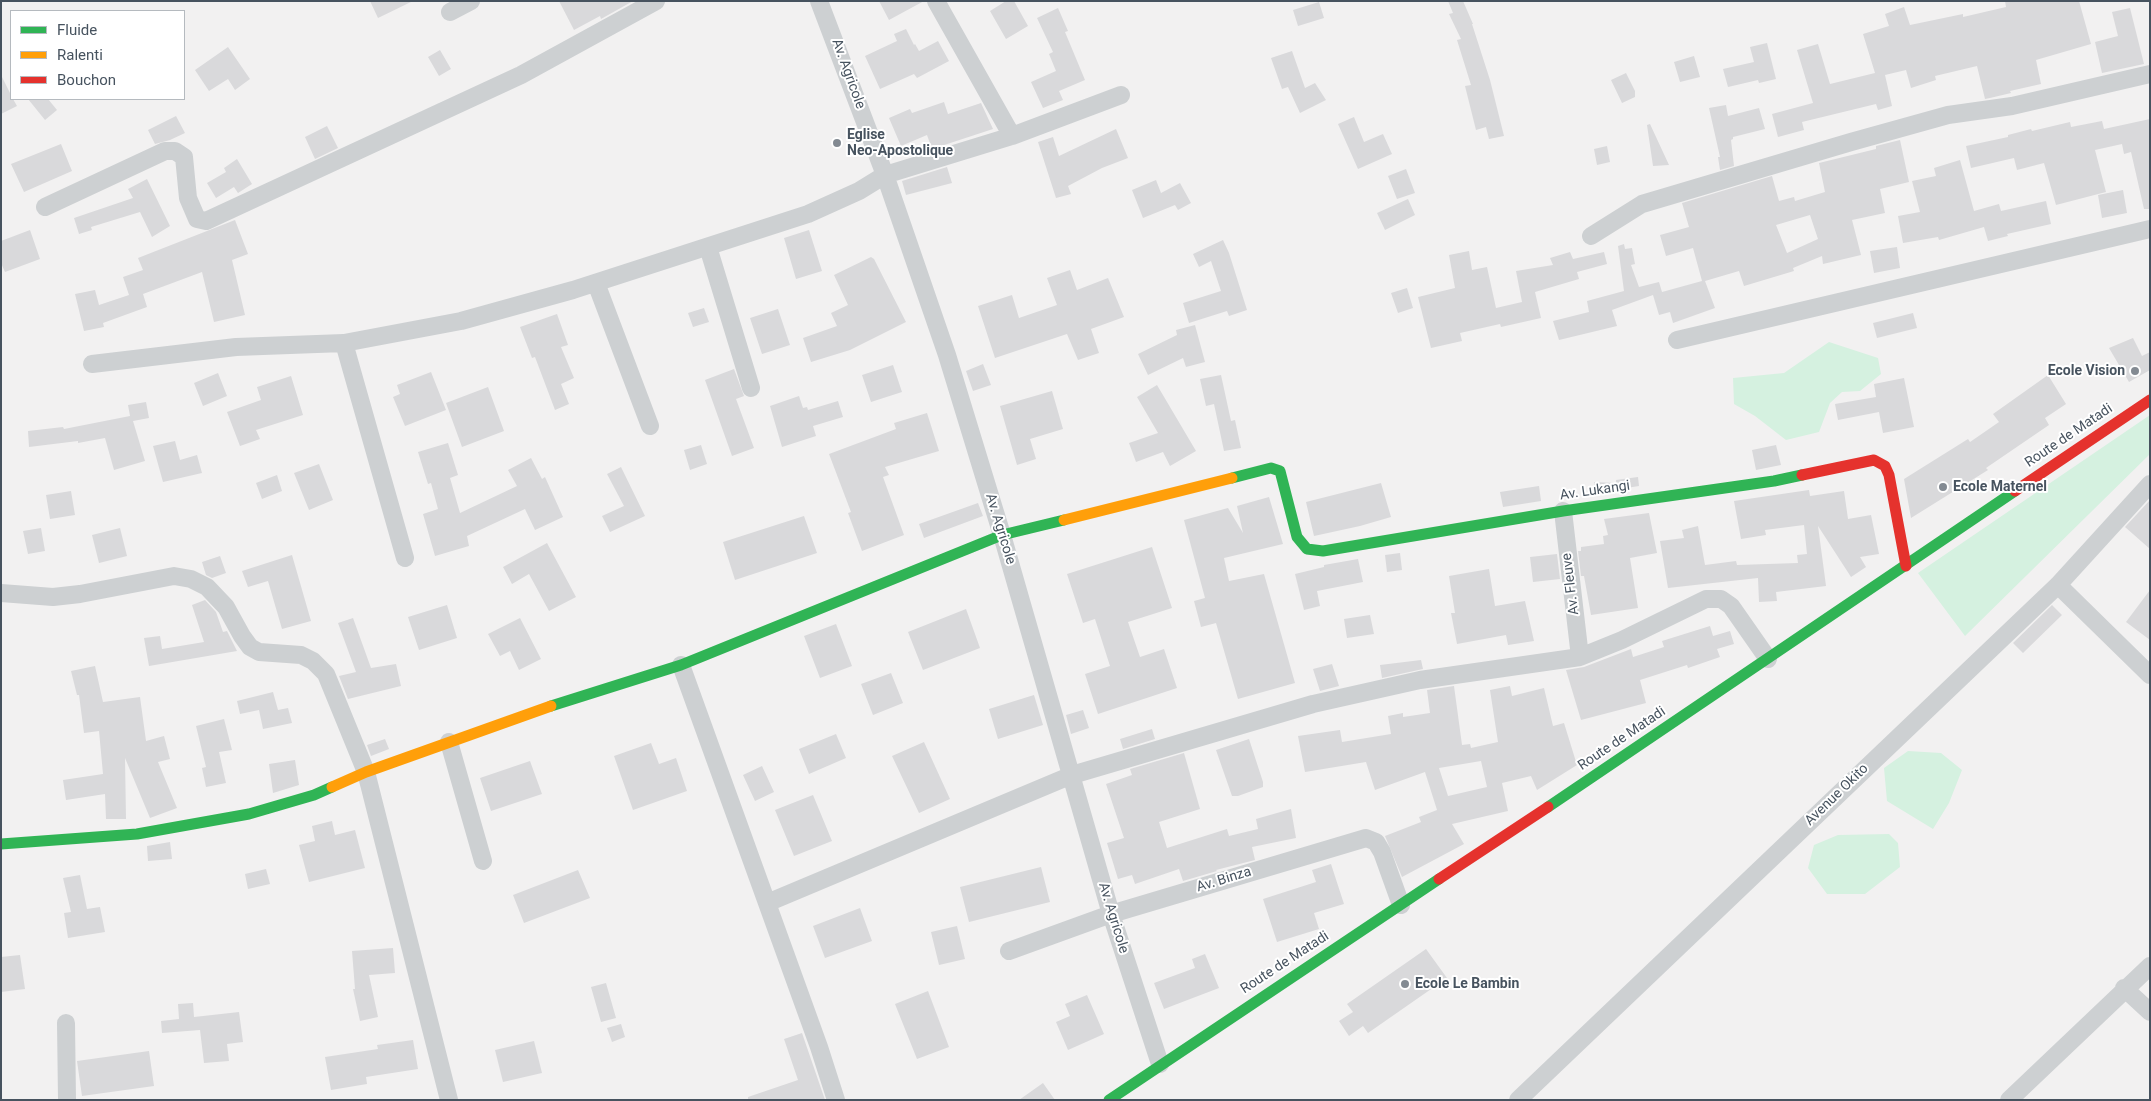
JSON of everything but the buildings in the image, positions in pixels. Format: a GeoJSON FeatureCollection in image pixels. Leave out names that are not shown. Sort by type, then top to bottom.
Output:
{"type":"FeatureCollection","features":[{"type":"Feature","properties":{"kind":"street"},"geometry":{"type":"LineString","coordinates":[[450,12],[471,1]]}},
{"type":"Feature","properties":{"kind":"street"},"geometry":{"type":"LineString","coordinates":[[45,207],[165,151],[175,151],[184,157],[188,198],[196,219],[206,221],[521,75],[656,1]]}},
{"type":"Feature","properties":{"kind":"street","name":"Av. Agricole"},"geometry":{"type":"LineString","coordinates":[[819,1],[885,175],[947,356],[1002,535],[1111,914],[1160,1064]]}},
{"type":"Feature","properties":{"kind":"street"},"geometry":{"type":"LineString","coordinates":[[936,1],[1012,136]]}},
{"type":"Feature","properties":{"kind":"street"},"geometry":{"type":"LineString","coordinates":[[1591,236],[1642,204],[1851,142],[1948,115],[2012,106],[2150,74]]}},
{"type":"Feature","properties":{"kind":"street"},"geometry":{"type":"LineString","coordinates":[[92,364],[236,347],[344,343],[461,321],[596,283],[808,214],[859,191],[885,175],[1012,136],[1121,95]]}},
{"type":"Feature","properties":{"kind":"street"},"geometry":{"type":"LineString","coordinates":[[1677,340],[2150,229]]}},
{"type":"Feature","properties":{"kind":"street"},"geometry":{"type":"LineString","coordinates":[[708,247],[751,388]]}},
{"type":"Feature","properties":{"kind":"street"},"geometry":{"type":"LineString","coordinates":[[596,283],[650,426]]}},
{"type":"Feature","properties":{"kind":"street"},"geometry":{"type":"LineString","coordinates":[[344,343],[405,558]]}},
{"type":"Feature","properties":{"kind":"street","name":"Route de Matadi"},"geometry":{"type":"LineString","coordinates":[[1109,1100],[1160,1064],[1768,659],[2150,400]]}},
{"type":"Feature","properties":{"kind":"street","name":"Av. Lukangi"},"geometry":{"type":"LineString","coordinates":[[1002,535],[1271,468],[1280,472],[1284,481],[1297,537],[1301,544],[1307,549],[1323,551],[1563,511],[1774,481],[1857,462],[1874,460],[1885,466],[1890,475],[1906,566]]}},
{"type":"Feature","properties":{"kind":"street","name":"Avenue Okito"},"geometry":{"type":"LineString","coordinates":[[1518,1100],[2058,584],[2150,484]]}},
{"type":"Feature","properties":{"kind":"street","name":"Av. Fleuve"},"geometry":{"type":"LineString","coordinates":[[1563,511],[1580,657]]}},
{"type":"Feature","properties":{"kind":"street"},"geometry":{"type":"LineString","coordinates":[[1,844],[137,834],[249,814],[314,795],[366,772],[531,712],[681,664],[1002,535]]}},
{"type":"Feature","properties":{"kind":"street"},"geometry":{"type":"LineString","coordinates":[[1,592],[53,597],[80,594],[174,576],[191,579],[207,588],[226,608],[250,647],[259,652],[302,655],[312,661],[326,674],[366,772],[449,1100]]}},
{"type":"Feature","properties":{"kind":"street"},"geometry":{"type":"LineString","coordinates":[[2058,584],[2150,675]]}},
{"type":"Feature","properties":{"kind":"street"},"geometry":{"type":"LineString","coordinates":[[767,903],[1072,776],[1313,704],[1420,680],[1580,657],[1622,640],[1706,599],[1721,599],[1731,606],[1768,659]]}},
{"type":"Feature","properties":{"kind":"street"},"geometry":{"type":"LineString","coordinates":[[681,664],[836,1100]]}},
{"type":"Feature","properties":{"kind":"street"},"geometry":{"type":"LineString","coordinates":[[449,742],[483,861]]}},
{"type":"Feature","properties":{"kind":"street","name":"Av. Binza"},"geometry":{"type":"LineString","coordinates":[[1009,951],[1111,914],[1366,838],[1376,842],[1382,852],[1401,905]]}},
{"type":"Feature","properties":{"kind":"street"},"geometry":{"type":"LineString","coordinates":[[2010,1100],[2124,988],[2150,966]]}},
{"type":"Feature","properties":{"kind":"street"},"geometry":{"type":"LineString","coordinates":[[2124,988],[2150,1012]]}},
{"type":"Feature","properties":{"kind":"street"},"geometry":{"type":"LineString","coordinates":[[66,1023],[68,1100]]}},
{"type":"Feature","properties":{"kind":"green space"},"geometry":{"type":"Polygon","coordinates":[[[1829,342],[1878,358],[1881,374],[1860,391],[1842,392],[1830,403],[1819,432],[1786,440],[1755,416],[1734,404],[1733,378],[1784,373],[1829,342]]]}},
{"type":"Feature","properties":{"kind":"green space"},"geometry":{"type":"Polygon","coordinates":[[[2150,415],[2150,454],[1965,636],[1918,573],[2150,415]]]}},
{"type":"Feature","properties":{"kind":"green space"},"geometry":{"type":"Polygon","coordinates":[[[1908,751],[1941,753],[1962,770],[1949,803],[1933,829],[1887,801],[1884,768],[1908,751]]]}},
{"type":"Feature","properties":{"kind":"green space"},"geometry":{"type":"Polygon","coordinates":[[[1889,834],[1898,843],[1900,867],[1865,894],[1827,894],[1808,868],[1814,845],[1838,835],[1889,834]]]}},
{"type":"Feature","properties":{"kind":"traffic: fast"},"geometry":{"type":"LineString","coordinates":[[1232,478],[1271,468],[1280,471],[1297,537],[1307,549],[1323,551],[1563,511],[1774,481],[1802,475]]}},
{"type":"Feature","properties":{"kind":"traffic: fast"},"geometry":{"type":"LineString","coordinates":[[1548,807],[2015,491]]}},
{"type":"Feature","properties":{"kind":"traffic: fast"},"geometry":{"type":"LineString","coordinates":[[551,706],[681,665],[1002,535],[1064,520]]}},
{"type":"Feature","properties":{"kind":"traffic: fast"},"geometry":{"type":"LineString","coordinates":[[1,844],[137,834],[249,814],[314,795],[332,787]]}},
{"type":"Feature","properties":{"kind":"traffic: fast"},"geometry":{"type":"LineString","coordinates":[[1109,1100],[1439,879]]}},
{"type":"Feature","properties":{"kind":"traffic: slow"},"geometry":{"type":"LineString","coordinates":[[1064,520],[1232,478]]}},
{"type":"Feature","properties":{"kind":"traffic: slow"},"geometry":{"type":"LineString","coordinates":[[332,787],[366,772],[551,706]]}},
{"type":"Feature","properties":{"kind":"traffic: jam"},"geometry":{"type":"LineString","coordinates":[[2015,491],[2150,400]]}},
{"type":"Feature","properties":{"kind":"traffic: jam"},"geometry":{"type":"LineString","coordinates":[[1802,475],[1874,460],[1885,466],[1889,475],[1906,566]]}},
{"type":"Feature","properties":{"kind":"traffic: jam"},"geometry":{"type":"LineString","coordinates":[[1439,879],[1548,807]]}},
{"type":"Feature","properties":{"kind":"place","name":"Eglise Neo-Apostolique"},"geometry":{"type":"Point","coordinates":[837,143]}},
{"type":"Feature","properties":{"kind":"place","name":"Ecole Vision"},"geometry":{"type":"Point","coordinates":[2135,371]}},
{"type":"Feature","properties":{"kind":"place","name":"Ecole Maternel"},"geometry":{"type":"Point","coordinates":[1943,487]}},
{"type":"Feature","properties":{"kind":"place","name":"Ecole Le Bambin"},"geometry":{"type":"Point","coordinates":[1405,984]}}]}
